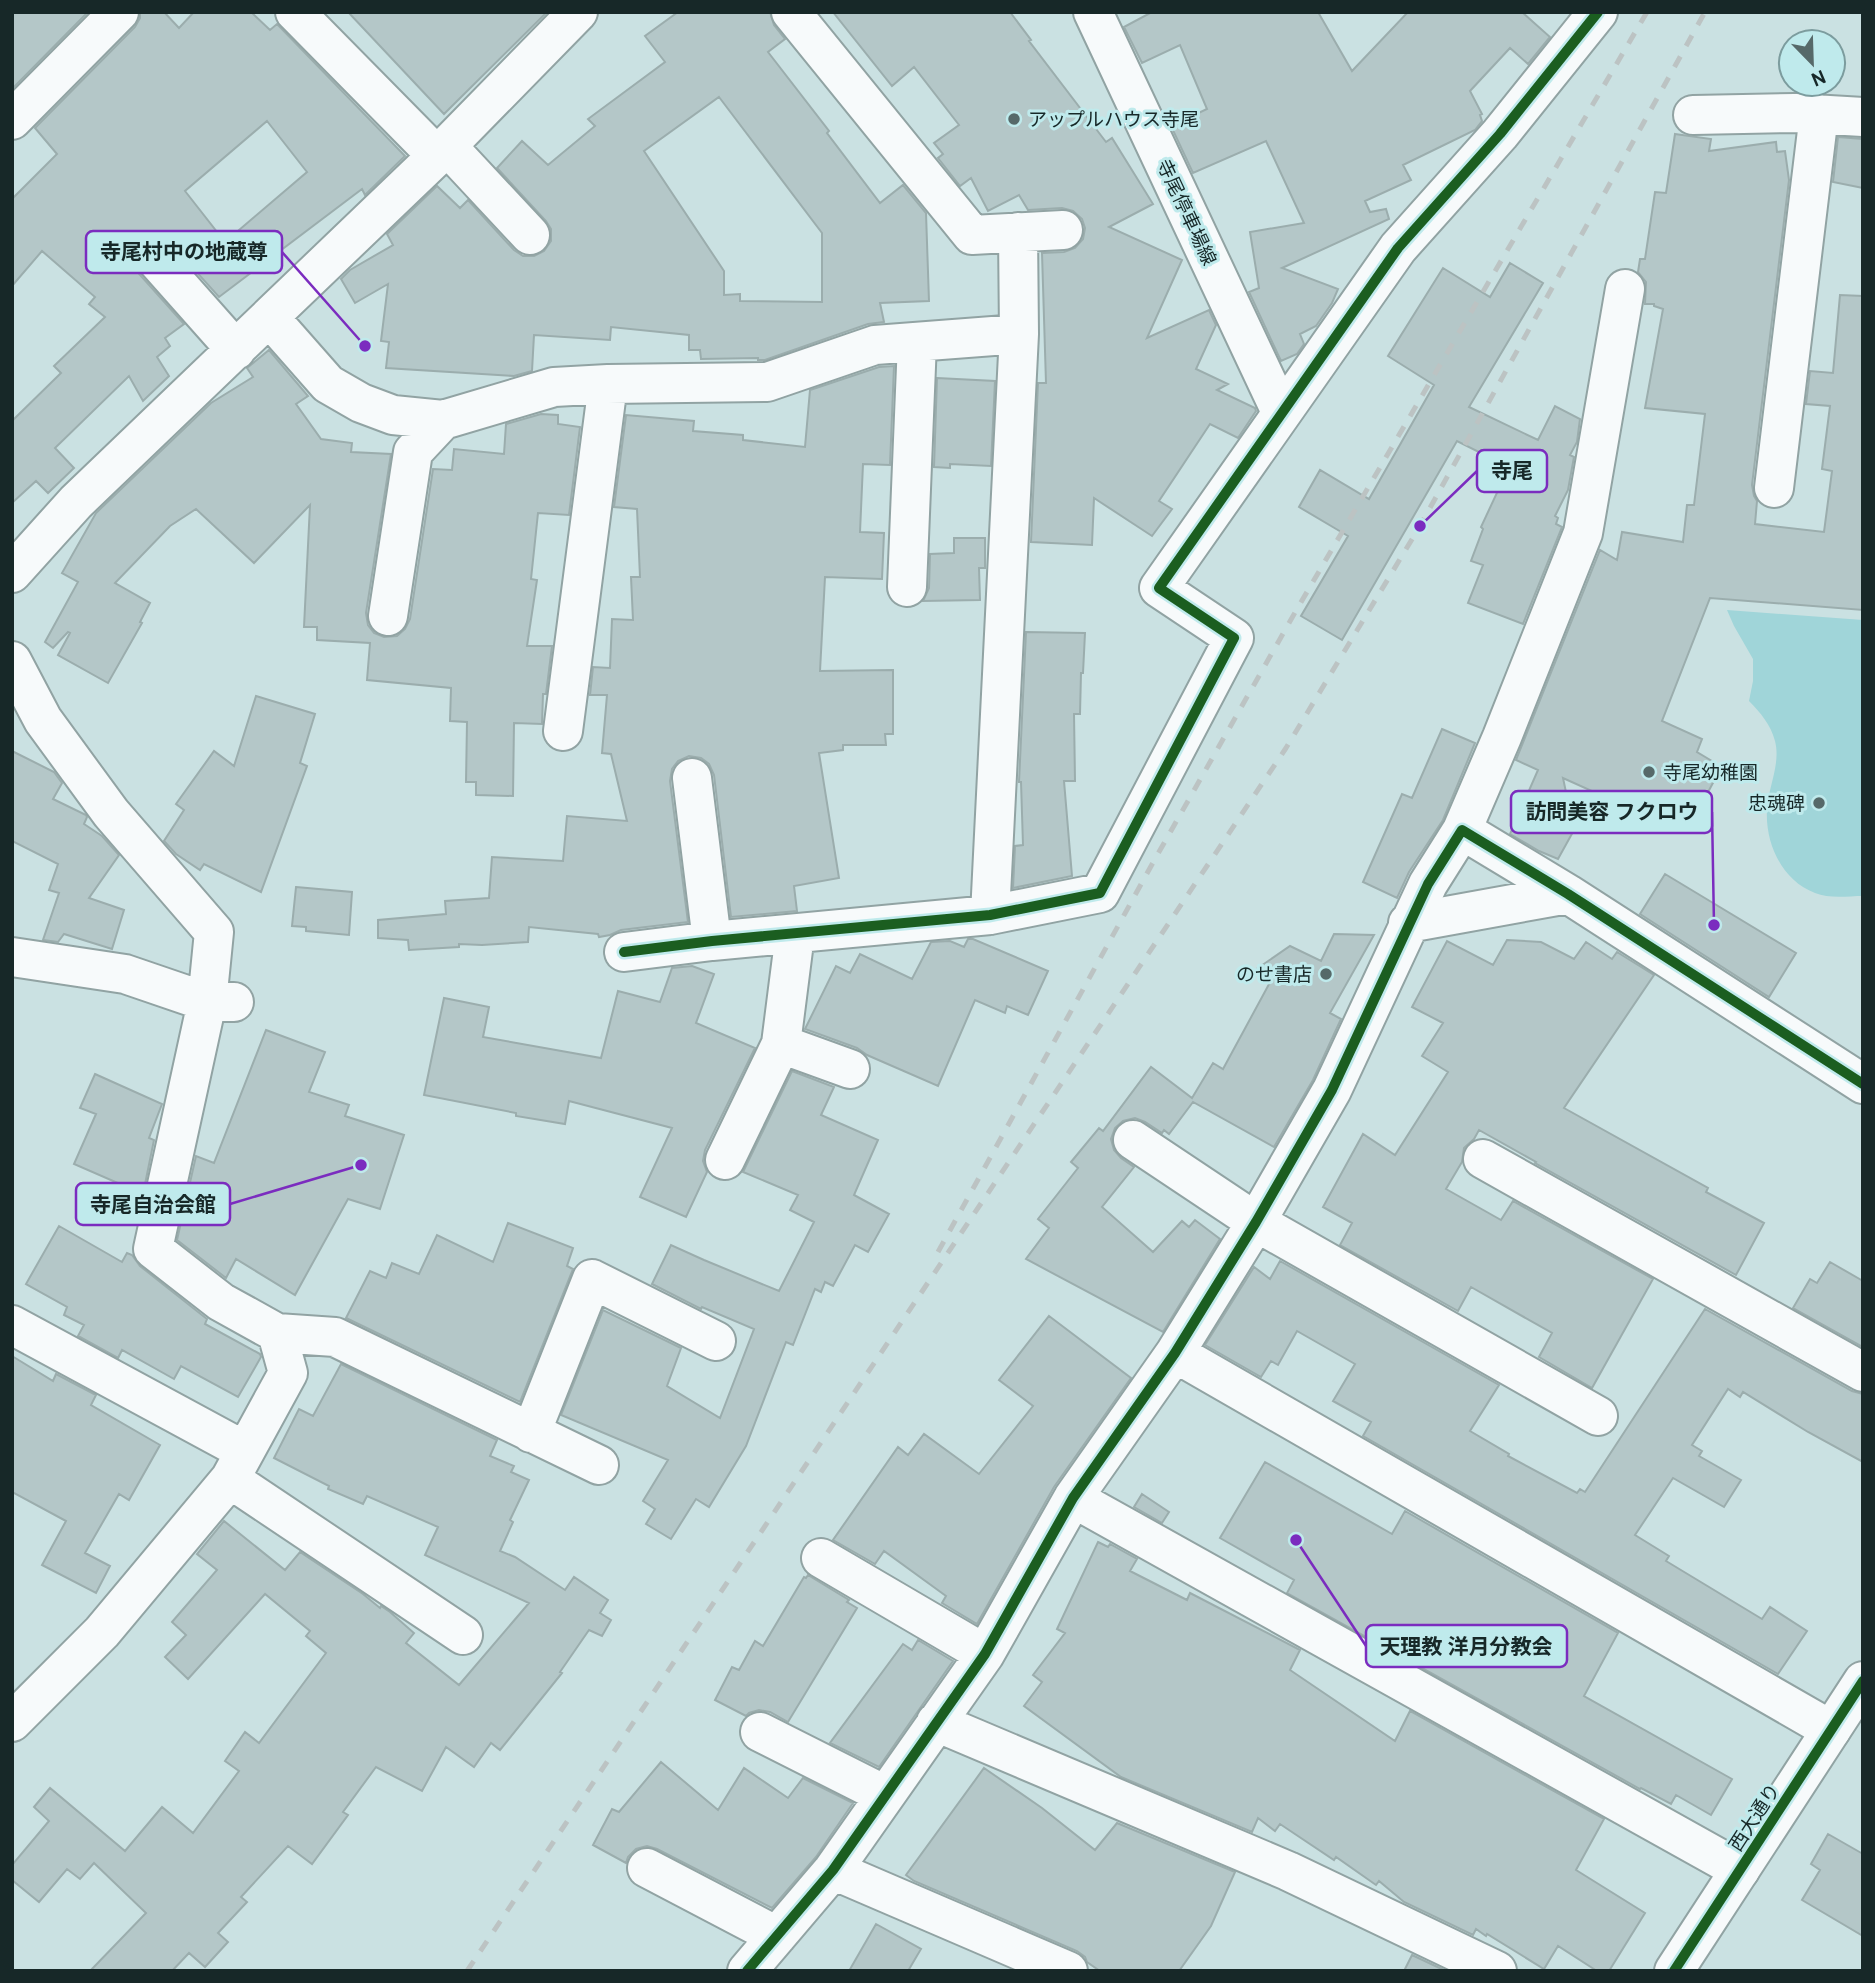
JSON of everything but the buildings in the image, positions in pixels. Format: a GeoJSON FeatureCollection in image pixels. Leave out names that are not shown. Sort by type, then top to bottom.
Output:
{"type":"FeatureCollection","features":[{"type":"Feature","properties":{"kind":"street"},"geometry":{"type":"LineString","coordinates":[[12,120],[119,12]]}},
{"type":"Feature","properties":{"kind":"street"},"geometry":{"type":"LineString","coordinates":[[295,12],[530,235]]}},
{"type":"Feature","properties":{"kind":"street"},"geometry":{"type":"LineString","coordinates":[[12,573],[76,502],[442,151],[578,12]]}},
{"type":"Feature","properties":{"kind":"street"},"geometry":{"type":"LineString","coordinates":[[791,12],[972,235],[1063,230]]}},
{"type":"Feature","properties":{"kind":"street","name":"寺尾停車場線"},"geometry":{"type":"LineString","coordinates":[[1093,12],[1281,412]]}},
{"type":"Feature","properties":{"kind":"street"},"geometry":{"type":"LineString","coordinates":[[624,952],[712,940],[990,915],[1100,893],[1234,638],[1159,588],[1398,248],[1500,134],[1598,12]]}},
{"type":"Feature","properties":{"kind":"street"},"geometry":{"type":"LineString","coordinates":[[1774,488],[1819,114]]}},
{"type":"Feature","properties":{"kind":"street"},"geometry":{"type":"LineString","coordinates":[[1693,115],[1819,114],[1863,117]]}},
{"type":"Feature","properties":{"kind":"street"},"geometry":{"type":"LineString","coordinates":[[990,915],[1019,334],[1018,232]]}},
{"type":"Feature","properties":{"kind":"street"},"geometry":{"type":"LineString","coordinates":[[149,252],[236,350]]}},
{"type":"Feature","properties":{"kind":"street"},"geometry":{"type":"LineString","coordinates":[[747,1971],[833,1870],[985,1654],[1073,1497],[1175,1353],[1256,1222],[1332,1090],[1428,884],[1462,830],[1583,533],[1625,289]]}},
{"type":"Feature","properties":{"kind":"street"},"geometry":{"type":"LineString","coordinates":[[269,317],[328,384],[361,403],[393,415],[443,420],[554,387],[767,382],[875,345],[1019,334]]}},
{"type":"Feature","properties":{"kind":"street"},"geometry":{"type":"LineString","coordinates":[[907,587],[917,342]]}},
{"type":"Feature","properties":{"kind":"street"},"geometry":{"type":"LineString","coordinates":[[563,731],[608,384]]}},
{"type":"Feature","properties":{"kind":"street"},"geometry":{"type":"LineString","coordinates":[[388,616],[413,452],[443,420]]}},
{"type":"Feature","properties":{"kind":"street"},"geometry":{"type":"LineString","coordinates":[[12,661],[43,720],[111,813],[214,932],[220,1002],[153,1249],[221,1302],[277,1333],[335,1337],[599,1465]]}},
{"type":"Feature","properties":{"kind":"street"},"geometry":{"type":"LineString","coordinates":[[692,778],[712,940]]}},
{"type":"Feature","properties":{"kind":"street"},"geometry":{"type":"LineString","coordinates":[[1462,830],[1568,894],[1863,1084]]}},
{"type":"Feature","properties":{"kind":"street"},"geometry":{"type":"LineString","coordinates":[[1409,923],[1568,894]]}},
{"type":"Feature","properties":{"kind":"street"},"geometry":{"type":"LineString","coordinates":[[725,1160],[781,1044],[795,934]]}},
{"type":"Feature","properties":{"kind":"street"},"geometry":{"type":"LineString","coordinates":[[12,957],[125,974],[220,1002]]}},
{"type":"Feature","properties":{"kind":"street"},"geometry":{"type":"LineString","coordinates":[[781,1044],[850,1069]]}},
{"type":"Feature","properties":{"kind":"street"},"geometry":{"type":"LineString","coordinates":[[1133,1140],[1256,1222],[1598,1416]]}},
{"type":"Feature","properties":{"kind":"street"},"geometry":{"type":"LineString","coordinates":[[1483,1159],[1863,1372]]}},
{"type":"Feature","properties":{"kind":"street"},"geometry":{"type":"LineString","coordinates":[[531,1433],[592,1279],[716,1341]]}},
{"type":"Feature","properties":{"kind":"street"},"geometry":{"type":"LineString","coordinates":[[12,1325],[238,1465],[463,1635]]}},
{"type":"Feature","properties":{"kind":"street"},"geometry":{"type":"LineString","coordinates":[[12,1722],[102,1633],[238,1465],[288,1373],[277,1333]]}},
{"type":"Feature","properties":{"kind":"street"},"geometry":{"type":"LineString","coordinates":[[1175,1353],[1831,1730]]}},
{"type":"Feature","properties":{"kind":"street"},"geometry":{"type":"LineString","coordinates":[[1073,1497],[1740,1870]]}},
{"type":"Feature","properties":{"kind":"street"},"geometry":{"type":"LineString","coordinates":[[821,1559],[985,1654]]}},
{"type":"Feature","properties":{"kind":"street","name":"西大通り"},"geometry":{"type":"LineString","coordinates":[[1674,1971],[1863,1681]]}},
{"type":"Feature","properties":{"kind":"street"},"geometry":{"type":"LineString","coordinates":[[936,1723],[1288,1871],[1497,1971]]}},
{"type":"Feature","properties":{"kind":"street"},"geometry":{"type":"LineString","coordinates":[[760,1732],[885,1795]]}},
{"type":"Feature","properties":{"kind":"street"},"geometry":{"type":"LineString","coordinates":[[647,1868],[777,1936]]}},
{"type":"Feature","properties":{"kind":"street"},"geometry":{"type":"LineString","coordinates":[[833,1870],[1068,1971]]}},
{"type":"Feature","properties":{"kind":"shaded area"},"geometry":{"type":"Polygon","coordinates":[[[1727,610],[1863,620],[1863,896],[1832,897],[1815,893],[1793,880],[1778,859],[1767,823],[1776,758],[1775,741],[1765,719],[1749,701],[1753,659],[1727,610]]]}},
{"type":"Feature","properties":{"kind":"railway"},"geometry":{"type":"LineString","coordinates":[[938,1252],[1155,859],[1297,609],[1647,12]]}},
{"type":"Feature","properties":{"kind":"railway"},"geometry":{"type":"LineString","coordinates":[[467,1971],[1286,748],[1420,526],[1705,12]]}},
{"type":"Feature","properties":{"kind":"cycle path"},"geometry":{"type":"LineString","coordinates":[[624,952],[990,915],[1100,893],[1234,638],[1159,588],[1398,248],[1500,134],[1598,12]]}},
{"type":"Feature","properties":{"kind":"cycle path"},"geometry":{"type":"LineString","coordinates":[[747,1971],[833,1870],[985,1654],[1073,1498],[1175,1353],[1256,1222],[1332,1090],[1428,884],[1462,830],[1568,894],[1863,1084]]}},
{"type":"Feature","properties":{"kind":"cycle path"},"geometry":{"type":"LineString","coordinates":[[1674,1971],[1863,1681]]}},
{"type":"Feature","properties":{"kind":"place","name":"アップルハウス寺尾"},"geometry":{"type":"Point","coordinates":[1014,119]}},
{"type":"Feature","properties":{"kind":"place","name":"寺尾村中の地蔵尊"},"geometry":{"type":"Point","coordinates":[365,346]}},
{"type":"Feature","properties":{"kind":"place","name":"寺尾"},"geometry":{"type":"Point","coordinates":[1420,526]}},
{"type":"Feature","properties":{"kind":"place","name":"寺尾幼稚園"},"geometry":{"type":"Point","coordinates":[1649,772]}},
{"type":"Feature","properties":{"kind":"place","name":"忠魂碑"},"geometry":{"type":"Point","coordinates":[1819,803]}},
{"type":"Feature","properties":{"kind":"place","name":"訪問美容 フクロウ"},"geometry":{"type":"Point","coordinates":[1714,925]}},
{"type":"Feature","properties":{"kind":"place","name":"のせ書店"},"geometry":{"type":"Point","coordinates":[1326,974]}},
{"type":"Feature","properties":{"kind":"place","name":"寺尾自治会館"},"geometry":{"type":"Point","coordinates":[361,1165]}},
{"type":"Feature","properties":{"kind":"place","name":"天理教 洋月分教会"},"geometry":{"type":"Point","coordinates":[1296,1540]}}]}
